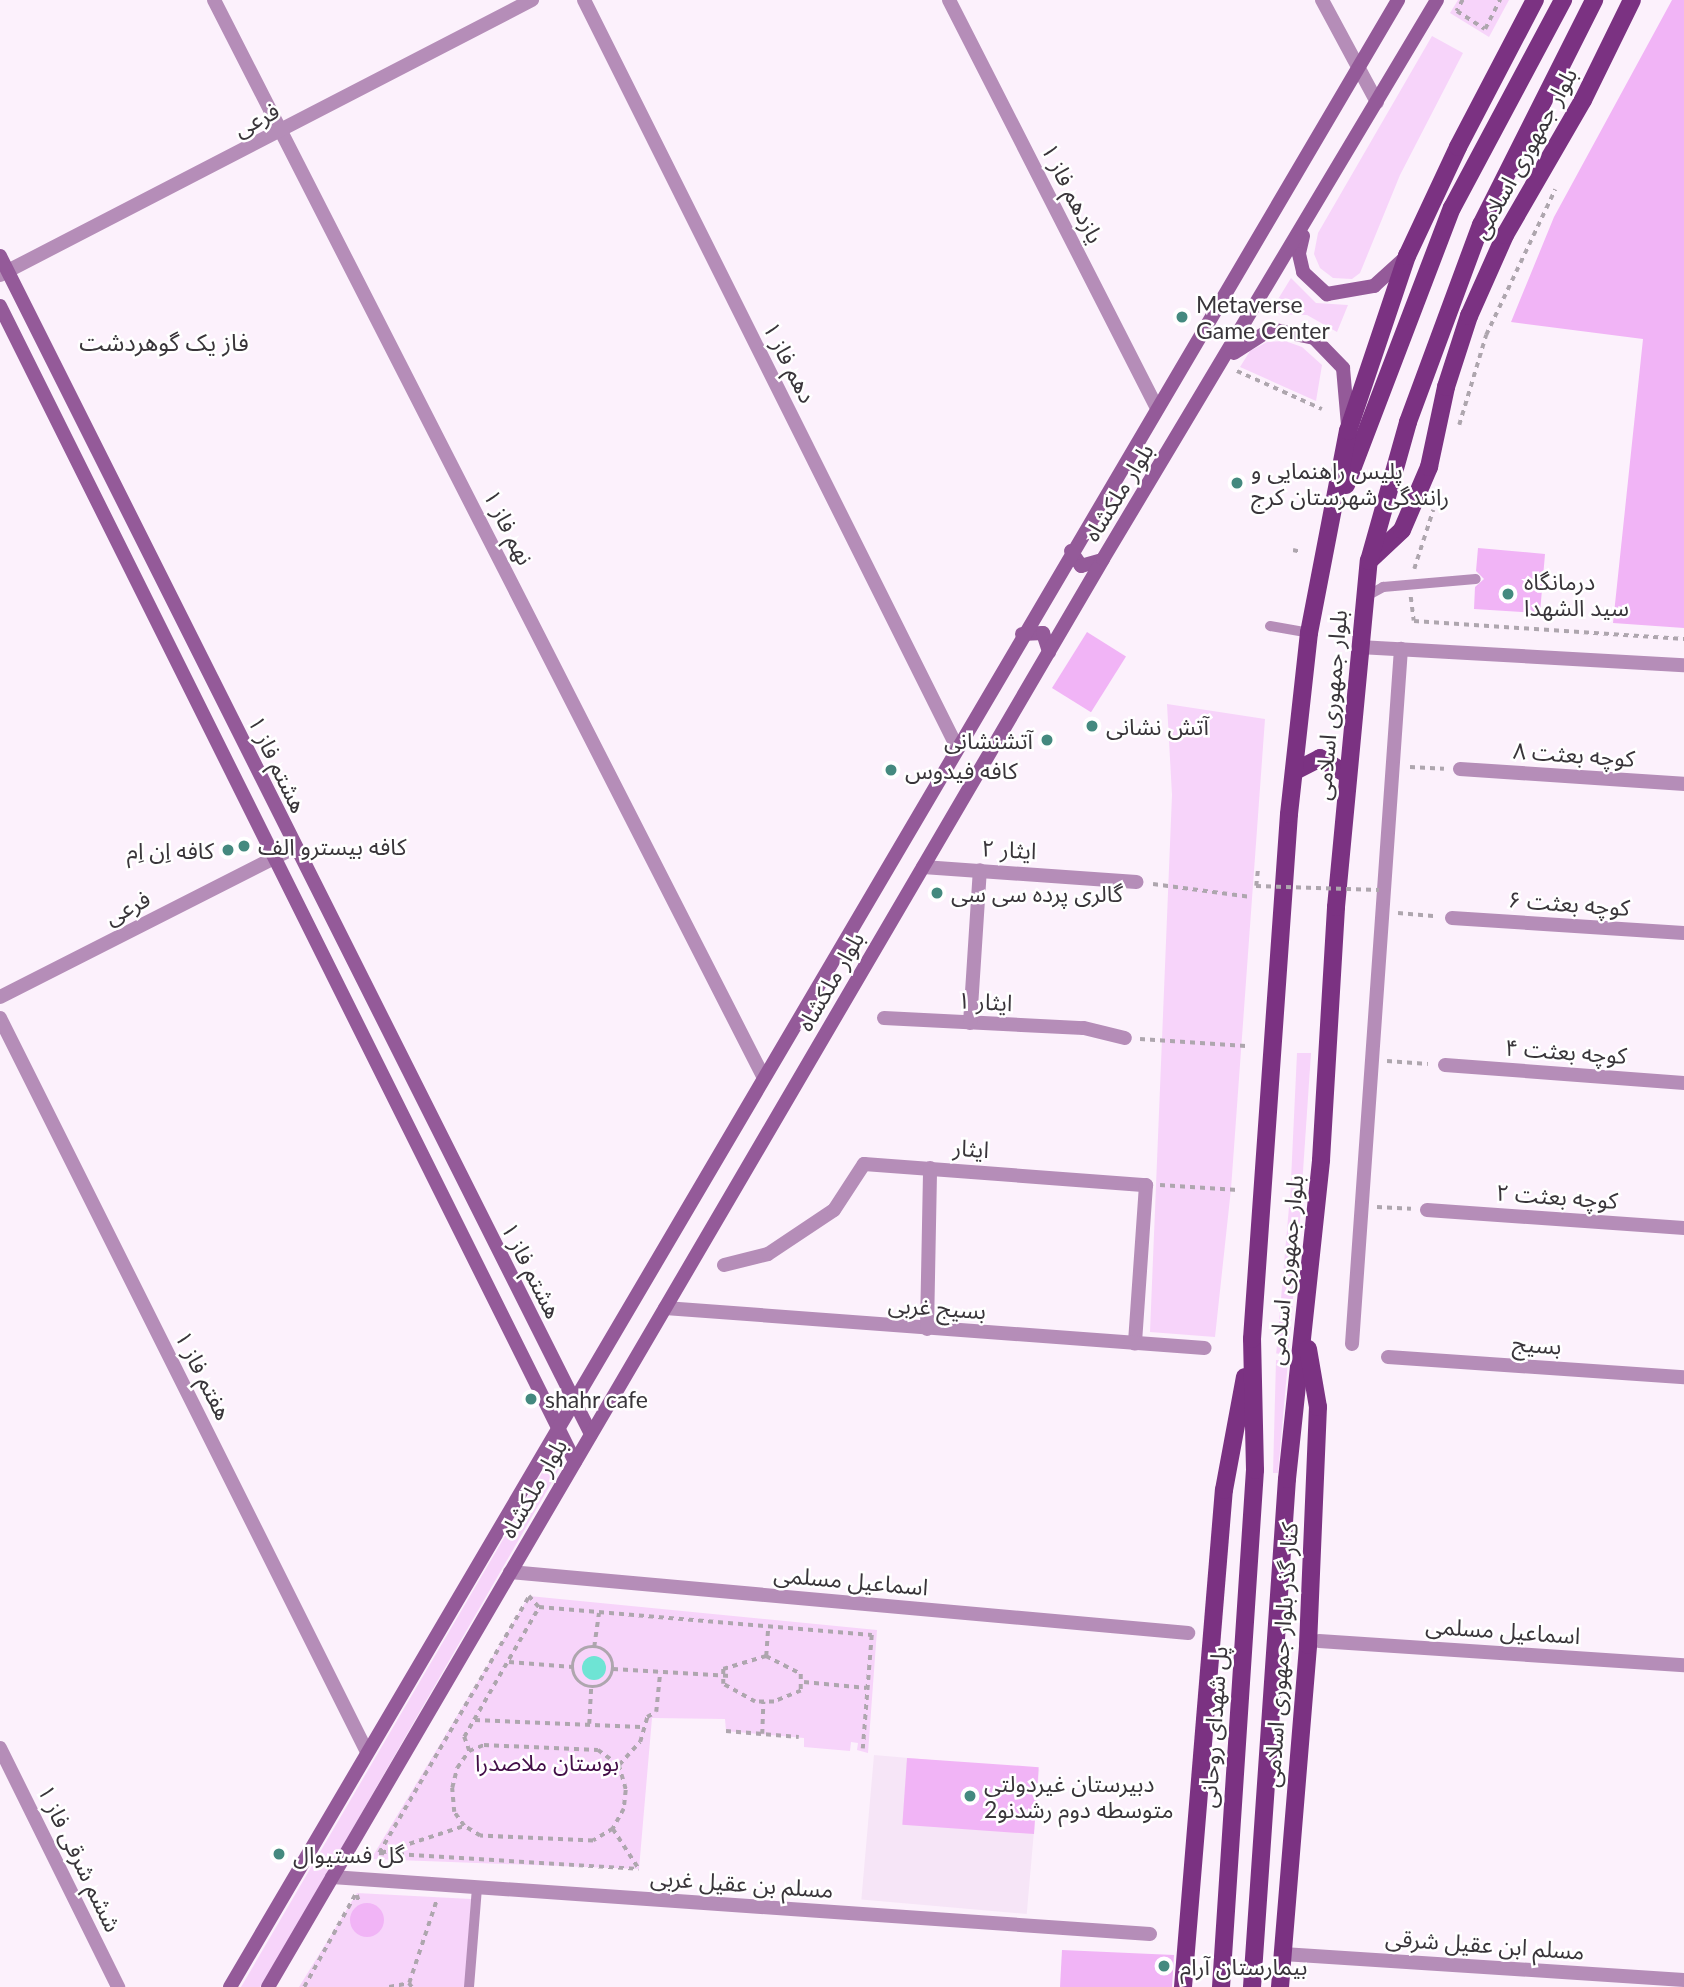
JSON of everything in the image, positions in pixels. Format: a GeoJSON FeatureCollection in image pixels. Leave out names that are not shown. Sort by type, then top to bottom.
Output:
{"type":"FeatureCollection","features":[{"type":"Feature","properties":{"kind":"main road","name":"بلوار ملکشاه"},"geometry":{"type":"LineString","coordinates":[[230,1987],[558,1431],[956,745],[1398,0]]}},
{"type":"Feature","properties":{"kind":"main road","name":"بلوار ملکشاه"},"geometry":{"type":"LineString","coordinates":[[268,1987],[1103,559],[1227,358],[1437,0]]}},
{"type":"Feature","properties":{"kind":"main road","name":"بلوار جمهوری اسلامی"},"geometry":{"type":"LineString","coordinates":[[1255,1470],[1252,1339],[1295,771],[1309,633],[1325,539],[1348,431],[1407,256],[1535,0]]}},
{"type":"Feature","properties":{"kind":"main road"},"geometry":{"type":"LineString","coordinates":[[1325,539],[1452,208],[1563,0]]}},
{"type":"Feature","properties":{"kind":"main road"},"geometry":{"type":"LineString","coordinates":[[1369,561],[1408,422],[1481,225],[1594,0]]}},
{"type":"Feature","properties":{"kind":"main road","name":"بلوار جمهوری اسلامی"},"geometry":{"type":"LineString","coordinates":[[1252,1987],[1287,1479],[1304,1327],[1347,774],[1369,561],[1402,530],[1429,467],[1446,387],[1469,316],[1505,235],[1583,100],[1632,0]]}},
{"type":"Feature","properties":{"kind":"main road"},"geometry":{"type":"LineString","coordinates":[[1305,225],[1300,264],[1309,281],[1327,294],[1374,286],[1407,256]]}},
{"type":"Feature","properties":{"kind":"main road","name":"هشتم فاز ۱"},"geometry":{"type":"LineString","coordinates":[[0,256],[4,273],[591,1434]]}},
{"type":"Feature","properties":{"kind":"main road","name":"هشتم فاز ۱"},"geometry":{"type":"LineString","coordinates":[[0,306],[575,1462]]}},
{"type":"Feature","properties":{"kind":"main road"},"geometry":{"type":"LineString","coordinates":[[1227,358],[1270,329],[1314,338],[1343,368],[1348,431]]}},
{"type":"Feature","properties":{"kind":"main road"},"geometry":{"type":"LineString","coordinates":[[1071,551],[1081,566],[1103,559]]}},
{"type":"Feature","properties":{"kind":"main road"},"geometry":{"type":"LineString","coordinates":[[1022,634],[1043,632],[1049,652]]}},
{"type":"Feature","properties":{"kind":"main road"},"geometry":{"type":"LineString","coordinates":[[1295,771],[1320,758],[1347,774]]}},
{"type":"Feature","properties":{"kind":"main road","name":"کنار گذر بلوار جمهوری اسلامی"},"geometry":{"type":"LineString","coordinates":[[1280,1987],[1308,1645],[1318,1407],[1304,1327]]}},
{"type":"Feature","properties":{"kind":"main road"},"geometry":{"type":"LineString","coordinates":[[1183,1987],[1224,1490],[1252,1339]]}},
{"type":"Feature","properties":{"kind":"main road","name":"پل شهدای روحانی"},"geometry":{"type":"LineString","coordinates":[[1221,1987],[1255,1470]]}},
{"type":"Feature","properties":{"kind":"street","name":"نهم فاز ۱"},"geometry":{"type":"LineString","coordinates":[[214,0],[763,1076]]}},
{"type":"Feature","properties":{"kind":"street","name":"فرعی"},"geometry":{"type":"LineString","coordinates":[[4,273],[532,0]]}},
{"type":"Feature","properties":{"kind":"street","name":"دهم فاز ۱"},"geometry":{"type":"LineString","coordinates":[[584,0],[956,745]]}},
{"type":"Feature","properties":{"kind":"street","name":"یازدهم فاز ۱"},"geometry":{"type":"LineString","coordinates":[[949,0],[1156,406]]}},
{"type":"Feature","properties":{"kind":"street"},"geometry":{"type":"LineString","coordinates":[[1322,0],[1377,102]]}},
{"type":"Feature","properties":{"kind":"street"},"geometry":{"type":"LineString","coordinates":[[1359,647],[1684,665]]}},
{"type":"Feature","properties":{"kind":"street"},"geometry":{"type":"LineString","coordinates":[[1352,1344],[1401,649]]}},
{"type":"Feature","properties":{"kind":"street","name":"کوچه بعثت ۸"},"geometry":{"type":"LineString","coordinates":[[1460,769],[1684,783]]}},
{"type":"Feature","properties":{"kind":"street","name":"فرعی"},"geometry":{"type":"LineString","coordinates":[[0,997],[294,848]]}},
{"type":"Feature","properties":{"kind":"street","name":"ایثار ۲"},"geometry":{"type":"LineString","coordinates":[[923,867],[1136,882]]}},
{"type":"Feature","properties":{"kind":"street"},"geometry":{"type":"LineString","coordinates":[[970,1023],[980,870]]}},
{"type":"Feature","properties":{"kind":"street","name":"کوچه بعثت ۶"},"geometry":{"type":"LineString","coordinates":[[1452,918],[1684,933]]}},
{"type":"Feature","properties":{"kind":"street","name":"هفتم فاز ۱"},"geometry":{"type":"LineString","coordinates":[[0,1018],[367,1752]]}},
{"type":"Feature","properties":{"kind":"street","name":"ایثار ۱"},"geometry":{"type":"LineString","coordinates":[[884,1018],[1084,1028],[1125,1038]]}},
{"type":"Feature","properties":{"kind":"street","name":"کوچه بعثت ۴"},"geometry":{"type":"LineString","coordinates":[[1444,1065],[1684,1083]]}},
{"type":"Feature","properties":{"kind":"street","name":"ایثار"},"geometry":{"type":"LineString","coordinates":[[724,1265],[768,1254],[834,1210],[864,1164],[1146,1185]]}},
{"type":"Feature","properties":{"kind":"street"},"geometry":{"type":"LineString","coordinates":[[928,1329],[930,1168]]}},
{"type":"Feature","properties":{"kind":"street"},"geometry":{"type":"LineString","coordinates":[[1135,1344],[1146,1185]]}},
{"type":"Feature","properties":{"kind":"street","name":"کوچه بعثت ۲"},"geometry":{"type":"LineString","coordinates":[[1427,1210],[1684,1228]]}},
{"type":"Feature","properties":{"kind":"street","name":"بسیج غربی"},"geometry":{"type":"LineString","coordinates":[[665,1308],[1205,1348]]}},
{"type":"Feature","properties":{"kind":"street","name":"بسیج"},"geometry":{"type":"LineString","coordinates":[[1388,1357],[1684,1377]]}},
{"type":"Feature","properties":{"kind":"street","name":"اسماعیل مسلمی"},"geometry":{"type":"LineString","coordinates":[[510,1572],[1188,1633]]}},
{"type":"Feature","properties":{"kind":"street","name":"اسماعیل مسلمی"},"geometry":{"type":"LineString","coordinates":[[1319,1641],[1684,1665]]}},
{"type":"Feature","properties":{"kind":"street","name":"ششم شرقی فاز ۱"},"geometry":{"type":"LineString","coordinates":[[0,1748],[118,1987]]}},
{"type":"Feature","properties":{"kind":"street","name":"مسلم بن عقیل غربی"},"geometry":{"type":"LineString","coordinates":[[332,1877],[1150,1934]]}},
{"type":"Feature","properties":{"kind":"street","name":"مسلم ابن عقیل شرقی"},"geometry":{"type":"LineString","coordinates":[[1283,1954],[1684,1980]]}},
{"type":"Feature","properties":{"kind":"lane"},"geometry":{"type":"LineString","coordinates":[[1365,597],[1382,587],[1476,579]]}},
{"type":"Feature","properties":{"kind":"lane"},"geometry":{"type":"LineString","coordinates":[[1270,626],[1309,633]]}},
{"type":"Feature","properties":{"kind":"lane"},"geometry":{"type":"LineString","coordinates":[[469,1987],[477,1888]]}},
{"type":"Feature","properties":{"kind":"path"},"geometry":{"type":"LineString","coordinates":[[1463,0],[1457,11],[1485,29],[1500,0]]}},
{"type":"Feature","properties":{"kind":"path"},"geometry":{"type":"LineString","coordinates":[[1454,439],[1486,335],[1557,185]]}},
{"type":"Feature","properties":{"kind":"path"},"geometry":{"type":"LineString","coordinates":[[1237,371],[1322,409]]}},
{"type":"Feature","properties":{"kind":"path"},"geometry":{"type":"LineString","coordinates":[[1434,504],[1410,583],[1413,621],[1684,639]]}},
{"type":"Feature","properties":{"kind":"path"},"geometry":{"type":"LineString","coordinates":[[1293,551],[1301,552]]}},
{"type":"Feature","properties":{"kind":"path"},"geometry":{"type":"LineString","coordinates":[[1393,766],[1460,769]]}},
{"type":"Feature","properties":{"kind":"path"},"geometry":{"type":"LineString","coordinates":[[1258,867],[1256,886],[1379,890]]}},
{"type":"Feature","properties":{"kind":"path"},"geometry":{"type":"LineString","coordinates":[[1136,882],[1251,897]]}},
{"type":"Feature","properties":{"kind":"path"},"geometry":{"type":"LineString","coordinates":[[1382,912],[1452,918]]}},
{"type":"Feature","properties":{"kind":"path"},"geometry":{"type":"LineString","coordinates":[[1125,1038],[1246,1046]]}},
{"type":"Feature","properties":{"kind":"path"},"geometry":{"type":"LineString","coordinates":[[1372,1060],[1444,1065]]}},
{"type":"Feature","properties":{"kind":"path"},"geometry":{"type":"LineString","coordinates":[[1146,1185],[1238,1190]]}},
{"type":"Feature","properties":{"kind":"path"},"geometry":{"type":"LineString","coordinates":[[1362,1206],[1427,1210]]}},
{"type":"Feature","properties":{"kind":"path"},"geometry":{"type":"LineString","coordinates":[[379,1853],[528,1596],[539,1607],[872,1635],[863,1749]]}},
{"type":"Feature","properties":{"kind":"path"},"geometry":{"type":"LineString","coordinates":[[470,1751],[464,1737],[539,1607]]}},
{"type":"Feature","properties":{"kind":"path"},"geometry":{"type":"LineString","coordinates":[[594,1647],[598,1612]]}},
{"type":"Feature","properties":{"kind":"path"},"geometry":{"type":"LineString","coordinates":[[766,1656],[768,1627]]}},
{"type":"Feature","properties":{"kind":"path"},"geometry":{"type":"LineString","coordinates":[[594,1647],[606,1652],[613,1669],[607,1681],[591,1687],[577,1680],[573,1667],[582,1651],[594,1647]]}},
{"type":"Feature","properties":{"kind":"path"},"geometry":{"type":"LineString","coordinates":[[766,1656],[801,1674],[803,1682],[801,1691],[763,1702],[723,1684],[720,1676],[723,1669],[766,1656]]}},
{"type":"Feature","properties":{"kind":"path"},"geometry":{"type":"LineString","coordinates":[[509,1662],[573,1667]]}},
{"type":"Feature","properties":{"kind":"path"},"geometry":{"type":"LineString","coordinates":[[613,1669],[731,1676]]}},
{"type":"Feature","properties":{"kind":"path"},"geometry":{"type":"LineString","coordinates":[[619,1765],[640,1742],[641,1727],[647,1717],[656,1712],[660,1672]]}},
{"type":"Feature","properties":{"kind":"path"},"geometry":{"type":"LineString","coordinates":[[803,1682],[867,1688]]}},
{"type":"Feature","properties":{"kind":"path"},"geometry":{"type":"LineString","coordinates":[[589,1724],[591,1687]]}},
{"type":"Feature","properties":{"kind":"path"},"geometry":{"type":"LineString","coordinates":[[762,1734],[763,1702]]}},
{"type":"Feature","properties":{"kind":"path"},"geometry":{"type":"LineString","coordinates":[[475,1720],[641,1727]]}},
{"type":"Feature","properties":{"kind":"path"},"geometry":{"type":"LineString","coordinates":[[726,1731],[799,1737]]}},
{"type":"Feature","properties":{"kind":"path"},"geometry":{"type":"LineString","coordinates":[[484,1745],[598,1750],[619,1765],[626,1790],[624,1809],[613,1829],[593,1841],[480,1836],[464,1826],[454,1812],[452,1788],[457,1768],[470,1751],[484,1745]]}},
{"type":"Feature","properties":{"kind":"path"},"geometry":{"type":"LineString","coordinates":[[379,1853],[464,1826]]}},
{"type":"Feature","properties":{"kind":"path"},"geometry":{"type":"LineString","coordinates":[[379,1853],[639,1868],[613,1829]]}},
{"type":"Feature","properties":{"kind":"path"},"geometry":{"type":"LineString","coordinates":[[390,1987],[410,1985],[442,1886]]}},
{"type":"Feature","properties":{"kind":"path"},"geometry":{"type":"LineString","coordinates":[[304,1987],[356,1893],[360,1904]]}},
{"type":"Feature","properties":{"kind":"shaded area"},"geometry":{"type":"Polygon","coordinates":[[[594,1656],[602,1660],[606,1668],[602,1676],[594,1680],[586,1676],[582,1668],[586,1660],[594,1656]]]}},
{"type":"Feature","properties":{"kind":"shaded area"},"geometry":{"type":"Polygon","coordinates":[[[874,1755],[1039,1769],[1027,1914],[861,1899],[874,1755]]]}},
{"type":"Feature","properties":{"kind":"green space"},"geometry":{"type":"Polygon","coordinates":[[[1458,0],[1509,0],[1489,37],[1450,13],[1458,0]]]}},
{"type":"Feature","properties":{"kind":"green space"},"geometry":{"type":"Polygon","coordinates":[[[1432,36],[1463,53],[1400,175],[1360,273],[1352,279],[1333,278],[1320,268],[1314,254],[1318,233],[1432,36]]]}},
{"type":"Feature","properties":{"kind":"green space"},"geometry":{"type":"Polygon","coordinates":[[[1291,278],[1316,303],[1348,305],[1337,332],[1307,315],[1269,314],[1291,278]]]}},
{"type":"Feature","properties":{"kind":"green space"},"geometry":{"type":"Polygon","coordinates":[[[1285,341],[1302,347],[1322,365],[1316,401],[1240,367],[1250,351],[1267,342],[1285,341]]]}},
{"type":"Feature","properties":{"kind":"green space"},"geometry":{"type":"Polygon","coordinates":[[[1167,704],[1265,719],[1231,1189],[1215,1337],[1150,1332],[1172,795],[1167,704]]]}},
{"type":"Feature","properties":{"kind":"green space"},"geometry":{"type":"Polygon","coordinates":[[[1297,1053],[1311,1053],[1301,1201],[1290,1201],[1297,1053]]]}},
{"type":"Feature","properties":{"kind":"green space"},"geometry":{"type":"Polygon","coordinates":[[[1289,1207],[1301,1208],[1288,1354],[1276,1353],[1289,1207]]]}},
{"type":"Feature","properties":{"kind":"green space"},"geometry":{"type":"Polygon","coordinates":[[[1276,1360],[1288,1361],[1278,1473],[1273,1473],[1276,1360]]]}},
{"type":"Feature","properties":{"kind":"green space"},"geometry":{"type":"Polygon","coordinates":[[[556,1449],[564,1461],[292,1934],[260,1987],[241,1987],[556,1449]]]}},
{"type":"Feature","properties":{"kind":"green space","name":"بوستان ملاصدرا"},"geometry":{"type":"Polygon","coordinates":[[[529,1596],[877,1630],[868,1753],[857,1750],[858,1743],[851,1742],[850,1751],[804,1747],[804,1738],[726,1731],[725,1719],[652,1718],[639,1869],[371,1859],[529,1596]]]}},
{"type":"Feature","properties":{"kind":"green space"},"geometry":{"type":"Polygon","coordinates":[[[357,1893],[471,1899],[465,1987],[299,1987],[357,1893]]]}},
{"type":"Feature","properties":{"kind":"building"},"geometry":{"type":"Polygon","coordinates":[[[1672,0],[1684,0],[1684,628],[1613,623],[1643,339],[1511,322],[1554,217],[1672,0]]]}},
{"type":"Feature","properties":{"kind":"building","name":"درمانگاه سید الشهدا"},"geometry":{"type":"Polygon","coordinates":[[[1478,548],[1545,554],[1540,613],[1474,609],[1475,587],[1484,579],[1476,571],[1478,548]]]}},
{"type":"Feature","properties":{"kind":"building"},"geometry":{"type":"Polygon","coordinates":[[[1087,632],[1126,656],[1091,712],[1052,688],[1087,632]]]}},
{"type":"Feature","properties":{"kind":"building","name":"دبیرستان غیردولتی متوسطه دوم رشدنو2"},"geometry":{"type":"Polygon","coordinates":[[[907,1758],[1039,1767],[1034,1834],[902,1825],[907,1758]]]}},
{"type":"Feature","properties":{"kind":"building"},"geometry":{"type":"Polygon","coordinates":[[[367,1903],[379,1908],[384,1920],[379,1932],[367,1937],[355,1932],[350,1920],[355,1908],[367,1903]]]}},
{"type":"Feature","properties":{"kind":"building"},"geometry":{"type":"Polygon","coordinates":[[[1062,1950],[1174,1955],[1172,1987],[1060,1987],[1062,1950]]]}},
{"type":"Feature","properties":{"kind":"place","name":"Metaverse Game Center"},"geometry":{"type":"Point","coordinates":[1182,317]}},
{"type":"Feature","properties":{"kind":"place","name":"پلیس راهنمایی و رانندگی شهرستان کرج"},"geometry":{"type":"Point","coordinates":[1237,483]}},
{"type":"Feature","properties":{"kind":"place","name":"درمانگاه سید الشهدا"},"geometry":{"type":"Point","coordinates":[1508,594]}},
{"type":"Feature","properties":{"kind":"place","name":"آتش نشانی"},"geometry":{"type":"Point","coordinates":[1092,726]}},
{"type":"Feature","properties":{"kind":"place","name":"آتشنشانی"},"geometry":{"type":"Point","coordinates":[1047,740]}},
{"type":"Feature","properties":{"kind":"place","name":"كافه فيدوس"},"geometry":{"type":"Point","coordinates":[891,770]}},
{"type":"Feature","properties":{"kind":"place","name":"کافه بیسترو الف"},"geometry":{"type":"Point","coordinates":[244,846]}},
{"type":"Feature","properties":{"kind":"place","name":"کافه اِن اِم"},"geometry":{"type":"Point","coordinates":[228,850]}},
{"type":"Feature","properties":{"kind":"place","name":"گالری پرده سی سی"},"geometry":{"type":"Point","coordinates":[937,893]}},
{"type":"Feature","properties":{"kind":"place","name":"shahr cafe"},"geometry":{"type":"Point","coordinates":[531,1399]}},
{"type":"Feature","properties":{"kind":"place","name":"دبیرستان غیردولتی متوسطه دوم رشدنو2"},"geometry":{"type":"Point","coordinates":[970,1796]}},
{"type":"Feature","properties":{"kind":"place","name":"گل فستیوال"},"geometry":{"type":"Point","coordinates":[279,1854]}},
{"type":"Feature","properties":{"kind":"place","name":"بیمارستان آرام"},"geometry":{"type":"Point","coordinates":[1164,1966]}},
{"type":"Feature","properties":{"kind":"district","name":"فاز یک گوهردشت"},"geometry":{"type":"Point","coordinates":[164,342]}}]}
